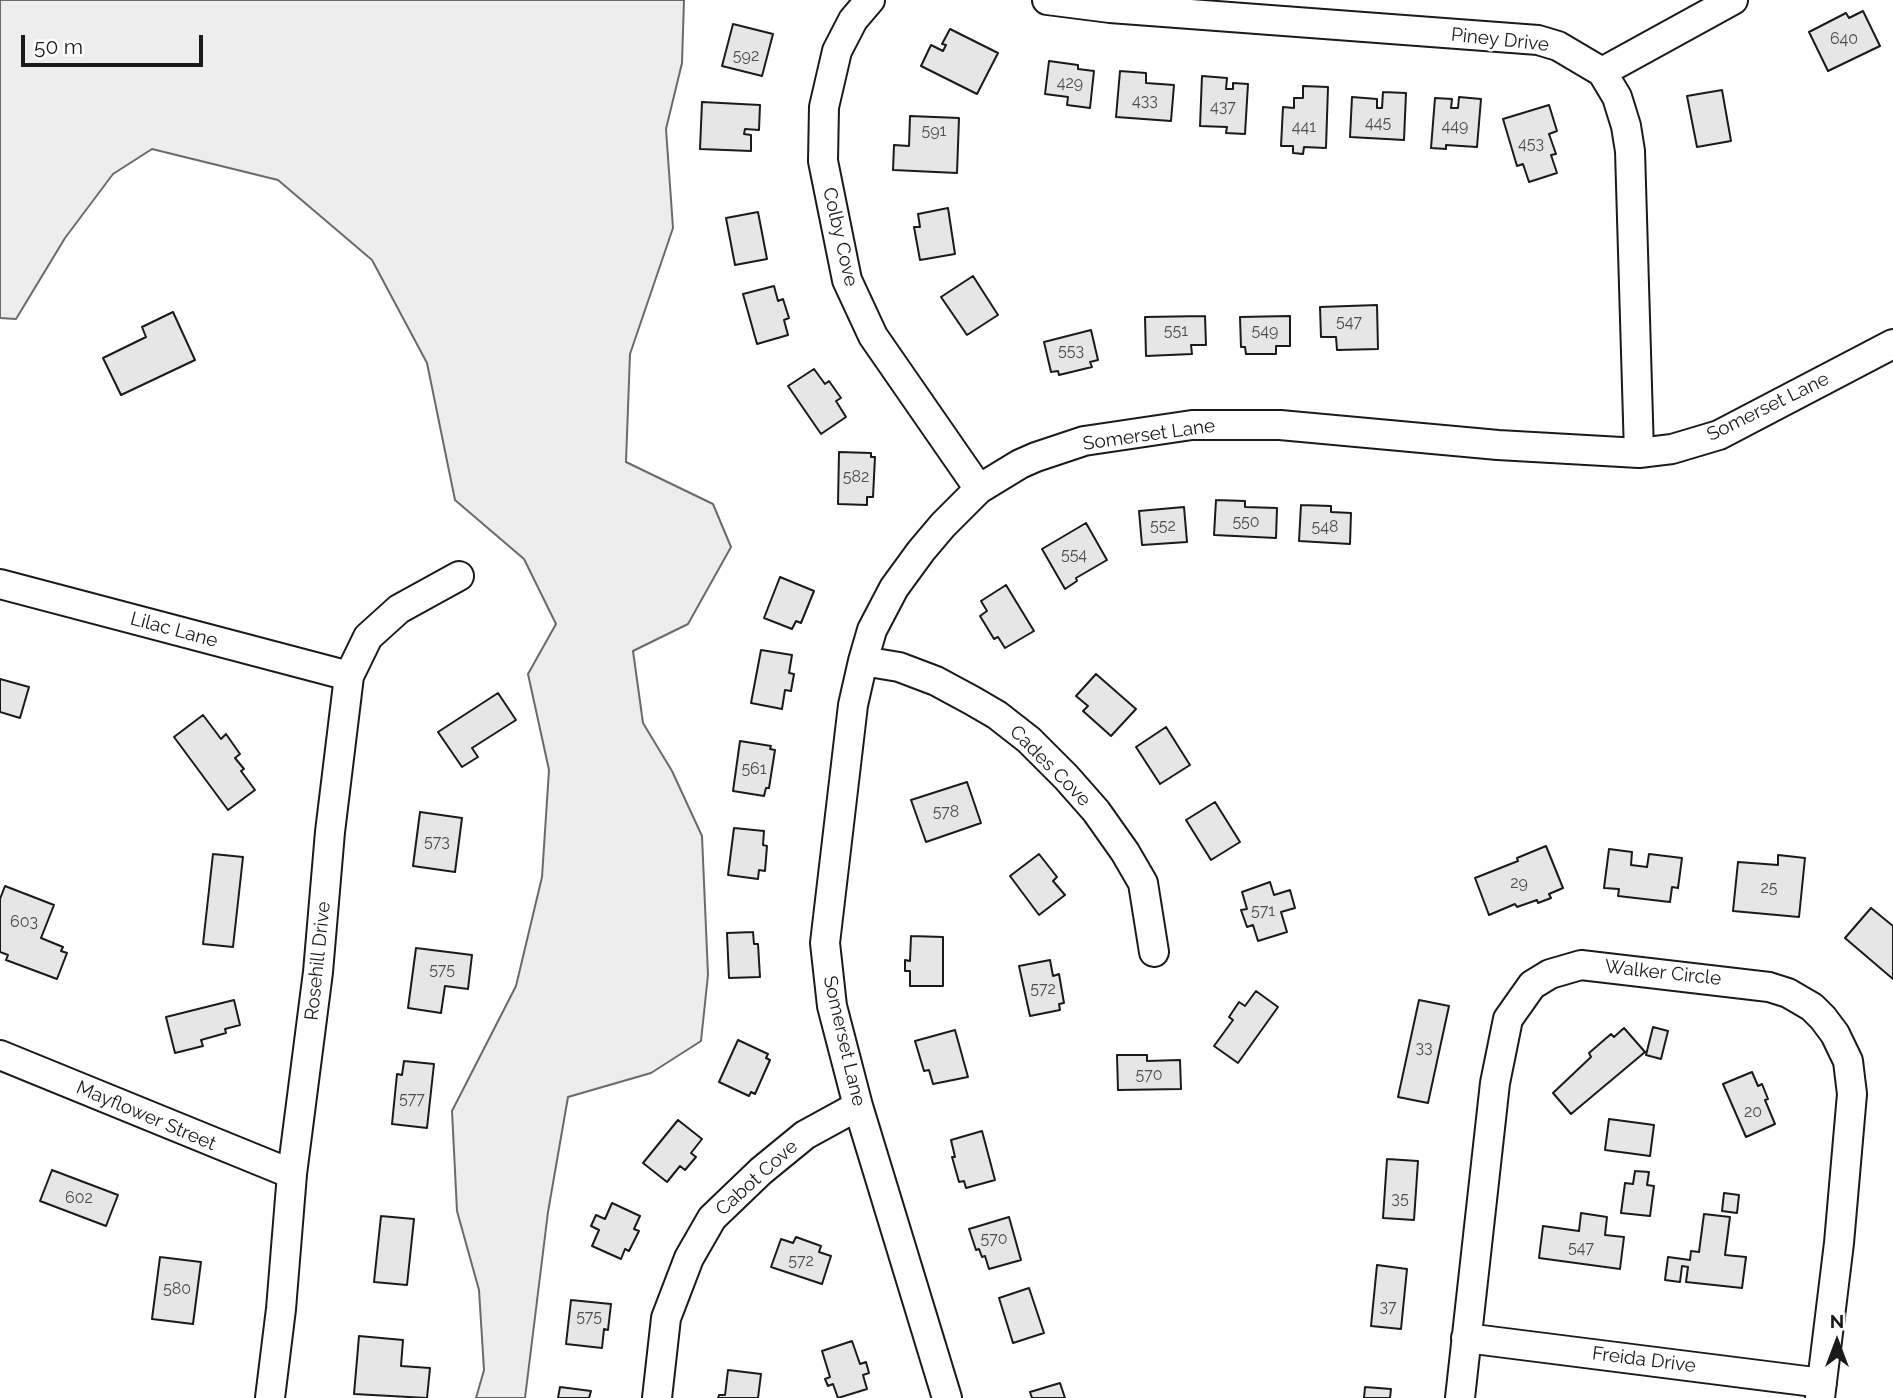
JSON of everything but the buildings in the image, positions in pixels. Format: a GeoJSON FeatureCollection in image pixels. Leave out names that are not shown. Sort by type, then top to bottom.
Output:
{"type":"FeatureCollection","features":[{"type":"Feature","properties":{"kind":"street","name":"Colby Cove"},"geometry":{"type":"LineString","coordinates":[[870,0],[853,20],[837,51],[824,107],[823,161],[847,280],[873,336],[979,489]]}},
{"type":"Feature","properties":{"kind":"street","name":"Piney Drive"},"geometry":{"type":"LineString","coordinates":[[1047,0],[1100,7],[1538,40],[1558,46],[1602,72]]}},
{"type":"Feature","properties":{"kind":"street"},"geometry":{"type":"LineString","coordinates":[[1639,453],[1630,151],[1617,97],[1602,72],[1733,0]]}},
{"type":"Feature","properties":{"kind":"street","name":"Somerset Lane"},"geometry":{"type":"LineString","coordinates":[[947,1398],[858,1106],[832,1006],[825,943],[825,922],[853,705],[863,661],[872,630],[894,588],[920,551],[979,489],[1020,464],[1084,441],[1192,425],[1280,425],[1639,453],[1672,449],[1719,435],[1893,344]]}},
{"type":"Feature","properties":{"kind":"street","name":"Rosehill Drive"},"geometry":{"type":"LineString","coordinates":[[271,1398],[292,1174],[318,972],[349,676],[368,637],[399,609],[459,576]]}},
{"type":"Feature","properties":{"kind":"street","name":"Lilac Lane"},"geometry":{"type":"LineString","coordinates":[[0,584],[349,676]]}},
{"type":"Feature","properties":{"kind":"street","name":"Cades Cove"},"geometry":{"type":"LineString","coordinates":[[863,661],[899,667],[936,681],[973,701],[997,715],[1028,740],[1066,777],[1096,811],[1143,883],[1154,952]]}},
{"type":"Feature","properties":{"kind":"street","name":"Walker Circle"},"geometry":{"type":"LineString","coordinates":[[1460,1398],[1495,1083],[1508,1019],[1532,985],[1550,974],[1581,965],[1750,983],[1788,993],[1812,1007],[1842,1046],[1851,1079],[1839,1244],[1821,1390]]}},
{"type":"Feature","properties":{"kind":"street","name":"Mayflower Street"},"geometry":{"type":"LineString","coordinates":[[0,1055],[292,1174]]}},
{"type":"Feature","properties":{"kind":"street","name":"Cabot Cove"},"geometry":{"type":"LineString","coordinates":[[657,1398],[666,1318],[690,1258],[712,1218],[761,1171],[805,1135],[858,1106]]}},
{"type":"Feature","properties":{"kind":"street","name":"Freida Drive"},"geometry":{"type":"LineString","coordinates":[[1466,1338],[1821,1390]]}},
{"type":"Feature","properties":{"kind":"shaded area"},"geometry":{"type":"Polygon","coordinates":[[[0,0],[684,0],[682,63],[666,129],[673,228],[630,354],[626,462],[713,504],[731,547],[688,624],[633,651],[643,723],[672,771],[702,836],[708,975],[701,1041],[651,1073],[568,1097],[548,1212],[525,1398],[476,1398],[484,1370],[479,1290],[457,1211],[452,1111],[516,986],[542,877],[549,770],[528,674],[556,624],[524,559],[455,500],[427,363],[372,260],[278,180],[152,149],[113,174],[65,238],[16,319],[0,318],[0,0]]]}}]}
